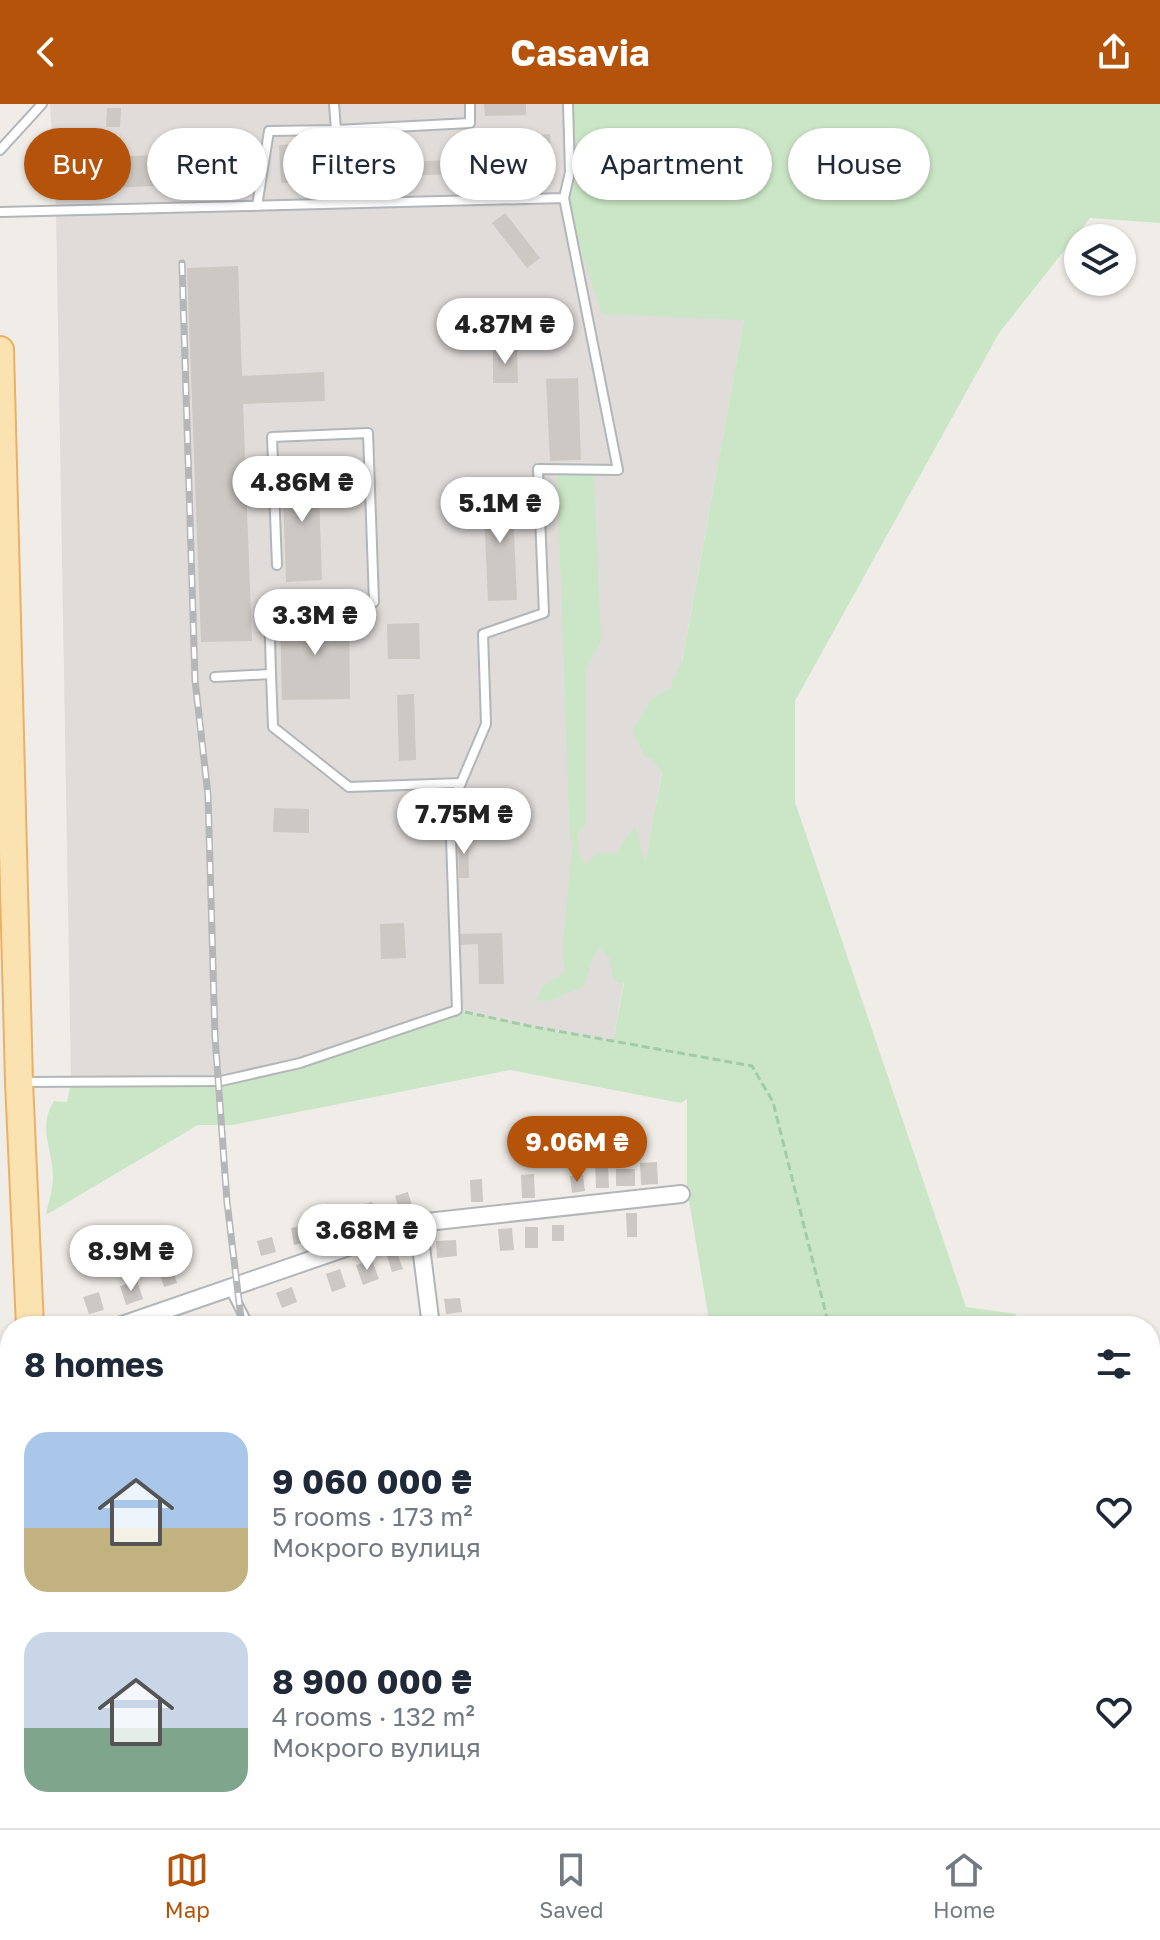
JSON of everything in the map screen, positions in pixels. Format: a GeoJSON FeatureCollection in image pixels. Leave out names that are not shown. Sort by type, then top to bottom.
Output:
{"type":"FeatureCollection","features":[{"type":"Feature","properties":{"kind":"main road"},"geometry":{"type":"LineString","coordinates":[[0,350],[19,1082],[30,1316]]}},
{"type":"Feature","properties":{"kind":"street"},"geometry":{"type":"LineString","coordinates":[[148,1316],[418,1223],[681,1194]]}},
{"type":"Feature","properties":{"kind":"street"},"geometry":{"type":"LineString","coordinates":[[418,1223],[430,1316]]}},
{"type":"Feature","properties":{"kind":"lane"},"geometry":{"type":"LineString","coordinates":[[0,150],[42,104]]}},
{"type":"Feature","properties":{"kind":"lane"},"geometry":{"type":"LineString","coordinates":[[334,104],[336,128]]}},
{"type":"Feature","properties":{"kind":"lane"},"geometry":{"type":"LineString","coordinates":[[374,128],[470,123],[470,104]]}},
{"type":"Feature","properties":{"kind":"lane"},"geometry":{"type":"LineString","coordinates":[[19,1082],[221,1081],[300,1063],[457,1010],[450,809],[486,724],[483,634],[544,613],[538,469],[618,470],[564,198],[570,172],[568,104]]}},
{"type":"Feature","properties":{"kind":"lane"},"geometry":{"type":"LineString","coordinates":[[257,206],[269,131],[283,131]]}},
{"type":"Feature","properties":{"kind":"lane"},"geometry":{"type":"LineString","coordinates":[[0,212],[564,198]]}},
{"type":"Feature","properties":{"kind":"lane"},"geometry":{"type":"LineString","coordinates":[[277,565],[272,437],[368,433],[374,602],[269,607],[273,727],[349,787],[461,783]]}},
{"type":"Feature","properties":{"kind":"lane"},"geometry":{"type":"LineString","coordinates":[[215,677],[271,674]]}},
{"type":"Feature","properties":{"kind":"lane"},"geometry":{"type":"LineString","coordinates":[[230,1288],[244,1316]]}},
{"type":"Feature","properties":{"kind":"path"},"geometry":{"type":"LineString","coordinates":[[457,1010],[752,1066],[773,1102],[826,1316]]}},
{"type":"Feature","properties":{"kind":"shaded area"},"geometry":{"type":"Polygon","coordinates":[[[50,104],[568,104],[588,128],[572,128],[572,200],[646,200],[744,320],[613,1041],[457,1010],[300,1063],[221,1081],[71,1082],[55,200],[131,200],[131,128],[51,128],[50,104]]]}},
{"type":"Feature","properties":{"kind":"green space"},"geometry":{"type":"Polygon","coordinates":[[[568,104],[1160,104],[1160,223],[1090,218],[1085,224],[1064,224],[1064,251],[999,333],[795,701],[795,802],[966,1307],[1016,1314],[1014,1316],[708,1316],[687,1189],[687,1099],[681,1103],[510,1070],[232,1125],[198,1125],[46,1215],[53,1177],[47,1120],[54,1101],[67,1102],[71,1082],[221,1081],[300,1063],[457,1010],[613,1041],[624,983],[620,984],[613,977],[609,957],[600,948],[593,957],[584,986],[547,1002],[536,999],[543,986],[564,973],[563,942],[573,840],[570,841],[557,473],[594,475],[601,641],[586,669],[586,824],[577,834],[579,855],[587,864],[595,854],[616,853],[635,826],[645,863],[662,773],[653,760],[644,756],[633,730],[651,699],[671,688],[682,662],[744,320],[602,314],[564,198],[568,104]]]}},
{"type":"Feature","properties":{"kind":"building"},"geometry":{"type":"Polygon","coordinates":[[[484,104],[526,104],[526,115],[485,116],[484,104]]]}},
{"type":"Feature","properties":{"kind":"building"},"geometry":{"type":"Polygon","coordinates":[[[107,108],[121,108],[120,127],[106,127],[107,108]]]}},
{"type":"Feature","properties":{"kind":"building"},"geometry":{"type":"Polygon","coordinates":[[[279,145],[283,145],[283,183],[281,183],[279,145]]]}},
{"type":"Feature","properties":{"kind":"building"},"geometry":{"type":"Polygon","coordinates":[[[147,155],[147,186],[131,187],[131,156],[147,155]]]}},
{"type":"Feature","properties":{"kind":"building"},"geometry":{"type":"Polygon","coordinates":[[[440,160],[440,174],[424,175],[424,161],[440,160]]]}},
{"type":"Feature","properties":{"kind":"building"},"geometry":{"type":"Polygon","coordinates":[[[505,213],[540,258],[527,268],[492,223],[505,213]]]}},
{"type":"Feature","properties":{"kind":"building"},"geometry":{"type":"Polygon","coordinates":[[[238,266],[242,376],[324,372],[325,401],[243,404],[252,641],[201,642],[187,268],[238,266]]]}},
{"type":"Feature","properties":{"kind":"building"},"geometry":{"type":"Polygon","coordinates":[[[493,349],[517,349],[518,383],[493,383],[493,349]]]}},
{"type":"Feature","properties":{"kind":"building"},"geometry":{"type":"Polygon","coordinates":[[[578,378],[581,460],[550,461],[546,379],[578,378]]]}},
{"type":"Feature","properties":{"kind":"building"},"geometry":{"type":"Polygon","coordinates":[[[318,467],[322,580],[286,582],[282,468],[318,467]]]}},
{"type":"Feature","properties":{"kind":"building"},"geometry":{"type":"Polygon","coordinates":[[[512,489],[517,600],[488,601],[483,490],[512,489]]]}},
{"type":"Feature","properties":{"kind":"building"},"geometry":{"type":"Polygon","coordinates":[[[349,615],[350,699],[282,700],[280,616],[349,615]]]}},
{"type":"Feature","properties":{"kind":"building"},"geometry":{"type":"Polygon","coordinates":[[[419,623],[420,659],[388,659],[387,624],[419,623]]]}},
{"type":"Feature","properties":{"kind":"building"},"geometry":{"type":"Polygon","coordinates":[[[414,694],[416,760],[399,761],[397,695],[414,694]]]}},
{"type":"Feature","properties":{"kind":"building"},"geometry":{"type":"Polygon","coordinates":[[[274,808],[309,809],[309,833],[273,832],[274,808]]]}},
{"type":"Feature","properties":{"kind":"building"},"geometry":{"type":"Polygon","coordinates":[[[458,835],[468,835],[469,878],[459,878],[458,835]]]}},
{"type":"Feature","properties":{"kind":"building"},"geometry":{"type":"Polygon","coordinates":[[[404,923],[406,958],[381,959],[380,924],[404,923]]]}},
{"type":"Feature","properties":{"kind":"building"},"geometry":{"type":"Polygon","coordinates":[[[502,933],[504,984],[479,984],[478,944],[459,945],[459,934],[502,933]]]}},
{"type":"Feature","properties":{"kind":"building"},"geometry":{"type":"Polygon","coordinates":[[[657,1162],[658,1184],[641,1185],[640,1163],[657,1162]]]}},
{"type":"Feature","properties":{"kind":"building"},"geometry":{"type":"Polygon","coordinates":[[[595,1165],[608,1165],[609,1188],[596,1188],[595,1165]]]}},
{"type":"Feature","properties":{"kind":"building"},"geometry":{"type":"Polygon","coordinates":[[[616,1169],[635,1169],[635,1186],[616,1186],[616,1169]]]}},
{"type":"Feature","properties":{"kind":"building"},"geometry":{"type":"Polygon","coordinates":[[[534,1174],[535,1198],[522,1198],[521,1175],[534,1174]]]}},
{"type":"Feature","properties":{"kind":"building"},"geometry":{"type":"Polygon","coordinates":[[[583,1175],[585,1191],[572,1193],[570,1176],[583,1175]]]}},
{"type":"Feature","properties":{"kind":"building"},"geometry":{"type":"Polygon","coordinates":[[[482,1179],[483,1202],[471,1202],[470,1180],[482,1179]]]}},
{"type":"Feature","properties":{"kind":"building"},"geometry":{"type":"Polygon","coordinates":[[[408,1192],[412,1206],[399,1210],[395,1196],[408,1192]]]}},
{"type":"Feature","properties":{"kind":"building"},"geometry":{"type":"Polygon","coordinates":[[[372,1202],[376,1216],[364,1220],[359,1206],[372,1202]]]}},
{"type":"Feature","properties":{"kind":"building"},"geometry":{"type":"Polygon","coordinates":[[[626,1213],[637,1213],[637,1237],[627,1237],[626,1213]]]}},
{"type":"Feature","properties":{"kind":"building"},"geometry":{"type":"Polygon","coordinates":[[[336,1215],[341,1230],[329,1234],[324,1219],[336,1215]]]}},
{"type":"Feature","properties":{"kind":"building"},"geometry":{"type":"Polygon","coordinates":[[[307,1225],[311,1241],[294,1245],[291,1228],[307,1225]]]}},
{"type":"Feature","properties":{"kind":"building"},"geometry":{"type":"Polygon","coordinates":[[[552,1225],[564,1225],[564,1241],[552,1241],[552,1225]]]}},
{"type":"Feature","properties":{"kind":"building"},"geometry":{"type":"Polygon","coordinates":[[[525,1227],[538,1227],[538,1248],[525,1248],[525,1227]]]}},
{"type":"Feature","properties":{"kind":"building"},"geometry":{"type":"Polygon","coordinates":[[[512,1228],[514,1250],[500,1251],[498,1229],[512,1228]]]}},
{"type":"Feature","properties":{"kind":"building"},"geometry":{"type":"Polygon","coordinates":[[[272,1237],[276,1252],[261,1256],[257,1241],[272,1237]]]}},
{"type":"Feature","properties":{"kind":"building"},"geometry":{"type":"Polygon","coordinates":[[[456,1240],[457,1256],[437,1258],[436,1241],[456,1240]]]}},
{"type":"Feature","properties":{"kind":"building"},"geometry":{"type":"Polygon","coordinates":[[[397,1253],[403,1269],[392,1272],[387,1256],[397,1253]]]}},
{"type":"Feature","properties":{"kind":"building"},"geometry":{"type":"Polygon","coordinates":[[[372,1260],[379,1279],[363,1285],[356,1265],[372,1260]]]}},
{"type":"Feature","properties":{"kind":"building"},"geometry":{"type":"Polygon","coordinates":[[[172,1267],[177,1283],[164,1287],[159,1270],[172,1267]]]}},
{"type":"Feature","properties":{"kind":"building"},"geometry":{"type":"Polygon","coordinates":[[[340,1269],[346,1287],[332,1292],[326,1274],[340,1269]]]}},
{"type":"Feature","properties":{"kind":"building"},"geometry":{"type":"Polygon","coordinates":[[[137,1281],[143,1299],[126,1305],[120,1286],[137,1281]]]}},
{"type":"Feature","properties":{"kind":"building"},"geometry":{"type":"Polygon","coordinates":[[[292,1287],[297,1302],[282,1308],[276,1293],[292,1287]]]}},
{"type":"Feature","properties":{"kind":"building"},"geometry":{"type":"Polygon","coordinates":[[[99,1292],[104,1310],[89,1314],[83,1297],[99,1292]]]}},
{"type":"Feature","properties":{"kind":"building"},"geometry":{"type":"Polygon","coordinates":[[[460,1298],[462,1312],[446,1314],[444,1299],[460,1298]]]}},
{"type":"Feature","properties":{"kind":"railway"},"geometry":{"type":"LineString","coordinates":[[182,263],[195,680],[208,795],[215,1036],[227,1202],[241,1316]]}}]}
